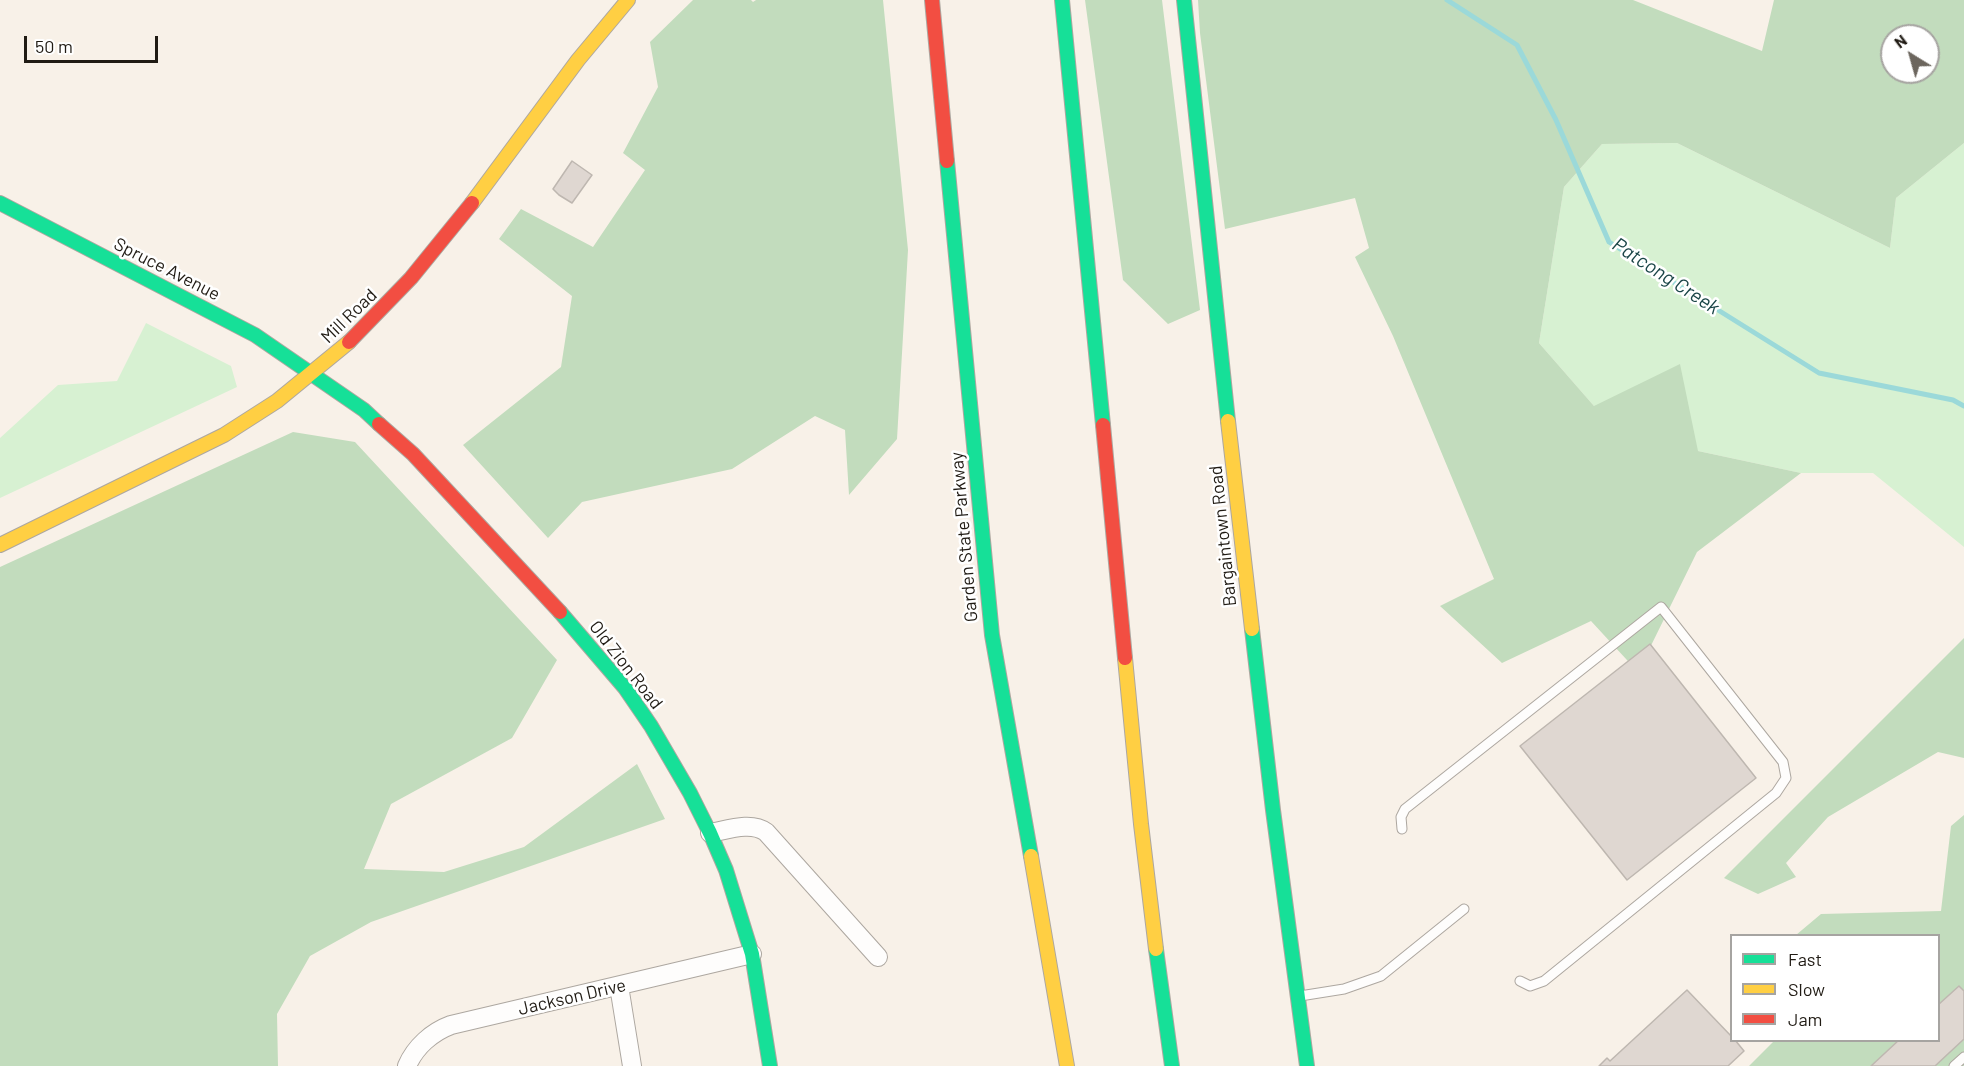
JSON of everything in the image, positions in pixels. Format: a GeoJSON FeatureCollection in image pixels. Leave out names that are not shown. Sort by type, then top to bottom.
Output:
{"type":"FeatureCollection","features":[{"type":"Feature","properties":{"kind":"main road","name":"Mill Road"},"geometry":{"type":"LineString","coordinates":[[0,545],[224,435],[277,401],[313,374],[351,341],[411,278],[477,197],[584,53],[628,0]]}},
{"type":"Feature","properties":{"kind":"main road","name":"Garden State Parkway"},"geometry":{"type":"LineString","coordinates":[[932,0],[992,635],[1067,1066]]}},
{"type":"Feature","properties":{"kind":"main road"},"geometry":{"type":"LineString","coordinates":[[1062,0],[1142,824],[1172,1066]]}},
{"type":"Feature","properties":{"kind":"main road","name":"Bargaintown Road"},"geometry":{"type":"LineString","coordinates":[[1184,0],[1216,313],[1262,718],[1307,1066]]}},
{"type":"Feature","properties":{"kind":"main road","name":"Spruce Avenue"},"geometry":{"type":"LineString","coordinates":[[0,204],[255,335],[313,374]]}},
{"type":"Feature","properties":{"kind":"main road","name":"Old Zion Road"},"geometry":{"type":"LineString","coordinates":[[313,374],[364,410],[406,448],[593,649],[625,688],[651,726],[690,794],[726,870],[752,954],[770,1066]]}},
{"type":"Feature","properties":{"kind":"street"},"geometry":{"type":"LineString","coordinates":[[710,833],[753,827],[766,832],[878,957]]}},
{"type":"Feature","properties":{"kind":"street","name":"Jackson Drive"},"geometry":{"type":"LineString","coordinates":[[407,1066],[424,1042],[444,1028],[752,954]]}},
{"type":"Feature","properties":{"kind":"street"},"geometry":{"type":"LineString","coordinates":[[619,986],[632,1066]]}},
{"type":"Feature","properties":{"kind":"lane"},"geometry":{"type":"LineString","coordinates":[[1402,829],[1401,818],[1405,809],[1660,607],[1783,762],[1785,778],[1776,793],[1544,981],[1530,986],[1520,981]]}},
{"type":"Feature","properties":{"kind":"lane"},"geometry":{"type":"LineString","coordinates":[[1298,996],[1344,989],[1381,976],[1464,909]]}},
{"type":"Feature","properties":{"kind":"lane"},"geometry":{"type":"LineString","coordinates":[[1954,1066],[1964,1057]]}},
{"type":"Feature","properties":{"kind":"green space"},"geometry":{"type":"Polygon","coordinates":[[[693,0],[751,0],[753,2],[756,0],[883,0],[908,250],[897,439],[849,495],[845,430],[815,416],[732,469],[582,502],[548,538],[463,445],[561,367],[572,296],[499,239],[521,209],[593,247],[645,170],[623,153],[658,87],[650,42],[693,0]]]}},
{"type":"Feature","properties":{"kind":"green space"},"geometry":{"type":"Polygon","coordinates":[[[1085,0],[1162,0],[1200,310],[1168,324],[1123,280],[1085,0]]]}},
{"type":"Feature","properties":{"kind":"green space"},"geometry":{"type":"Polygon","coordinates":[[[1198,0],[1633,0],[1762,51],[1774,0],[1964,0],[1964,143],[1896,198],[1890,248],[1677,143],[1602,144],[1564,187],[1539,343],[1594,406],[1680,364],[1698,451],[1801,473],[1697,552],[1638,672],[1591,621],[1502,663],[1440,606],[1494,579],[1393,336],[1355,257],[1369,248],[1355,198],[1225,229],[1200,33],[1198,0]]]}},
{"type":"Feature","properties":{"kind":"green space"},"geometry":{"type":"Polygon","coordinates":[[[1677,143],[1890,248],[1896,198],[1964,143],[1964,547],[1873,473],[1801,473],[1698,451],[1594,406],[1539,343],[1564,187],[1602,144],[1677,143]]]}},
{"type":"Feature","properties":{"kind":"green space"},"geometry":{"type":"Polygon","coordinates":[[[146,323],[231,366],[237,387],[0,498],[0,438],[58,385],[117,381],[146,323]]]}},
{"type":"Feature","properties":{"kind":"green space"},"geometry":{"type":"Polygon","coordinates":[[[293,432],[355,442],[557,660],[512,738],[391,804],[364,869],[444,872],[524,847],[637,764],[665,819],[371,922],[310,956],[277,1014],[278,1066],[0,1066],[0,567],[293,432]]]}},
{"type":"Feature","properties":{"kind":"green space"},"geometry":{"type":"Polygon","coordinates":[[[1964,638],[1964,758],[1938,752],[1828,817],[1786,863],[1796,877],[1758,894],[1724,878],[1964,638]]]}},
{"type":"Feature","properties":{"kind":"green space"},"geometry":{"type":"Polygon","coordinates":[[[1964,815],[1964,1066],[1749,1066],[1773,1042],[1940,1042],[1940,934],[1797,934],[1821,914],[1941,911],[1951,826],[1964,815]]]}},
{"type":"Feature","properties":{"kind":"building"},"geometry":{"type":"Polygon","coordinates":[[[572,161],[592,175],[572,203],[553,189],[572,161]]]}},
{"type":"Feature","properties":{"kind":"building"},"geometry":{"type":"Polygon","coordinates":[[[1650,644],[1756,778],[1627,880],[1520,746],[1650,644]]]}},
{"type":"Feature","properties":{"kind":"building"},"geometry":{"type":"Polygon","coordinates":[[[1959,986],[1964,991],[1964,1039],[1935,1066],[1871,1066],[1897,1042],[1940,1042],[1940,1003],[1959,986]]]}},
{"type":"Feature","properties":{"kind":"building"},"geometry":{"type":"Polygon","coordinates":[[[1687,990],[1730,1035],[1730,1042],[1737,1042],[1744,1051],[1728,1066],[1599,1066],[1607,1058],[1610,1061],[1687,990]]]}},
{"type":"Feature","properties":{"kind":"waterway","name":"Patcong Creek"},"geometry":{"type":"LineString","coordinates":[[1447,0],[1517,45],[1556,120],[1609,242],[1819,373],[1953,400],[1964,406]]}},
{"type":"Feature","properties":{"kind":"traffic: fast"},"geometry":{"type":"LineString","coordinates":[[1062,0],[1103,425]]}},
{"type":"Feature","properties":{"kind":"traffic: fast"},"geometry":{"type":"LineString","coordinates":[[1184,0],[1228,421]]}},
{"type":"Feature","properties":{"kind":"traffic: fast"},"geometry":{"type":"LineString","coordinates":[[947,161],[992,635],[1031,856]]}},
{"type":"Feature","properties":{"kind":"traffic: fast"},"geometry":{"type":"LineString","coordinates":[[0,203],[255,335],[364,410],[379,424]]}},
{"type":"Feature","properties":{"kind":"traffic: fast"},"geometry":{"type":"LineString","coordinates":[[560,612],[625,688],[651,726],[690,793],[710,833],[726,870],[752,954],[770,1066]]}},
{"type":"Feature","properties":{"kind":"traffic: fast"},"geometry":{"type":"LineString","coordinates":[[1252,629],[1307,1066]]}},
{"type":"Feature","properties":{"kind":"traffic: fast"},"geometry":{"type":"LineString","coordinates":[[1156,949],[1172,1066]]}},
{"type":"Feature","properties":{"kind":"traffic: slow"},"geometry":{"type":"LineString","coordinates":[[472,203],[578,60],[628,0]]}},
{"type":"Feature","properties":{"kind":"traffic: slow"},"geometry":{"type":"LineString","coordinates":[[0,545],[224,435],[277,401],[349,342]]}},
{"type":"Feature","properties":{"kind":"traffic: slow"},"geometry":{"type":"LineString","coordinates":[[1228,421],[1252,629]]}},
{"type":"Feature","properties":{"kind":"traffic: slow"},"geometry":{"type":"LineString","coordinates":[[1125,658],[1156,949]]}},
{"type":"Feature","properties":{"kind":"traffic: slow"},"geometry":{"type":"LineString","coordinates":[[1031,856],[1067,1066]]}},
{"type":"Feature","properties":{"kind":"traffic: jam"},"geometry":{"type":"LineString","coordinates":[[932,0],[947,161]]}},
{"type":"Feature","properties":{"kind":"traffic: jam"},"geometry":{"type":"LineString","coordinates":[[349,342],[411,278],[472,203]]}},
{"type":"Feature","properties":{"kind":"traffic: jam"},"geometry":{"type":"LineString","coordinates":[[379,424],[413,454],[560,612]]}},
{"type":"Feature","properties":{"kind":"traffic: jam"},"geometry":{"type":"LineString","coordinates":[[1103,425],[1125,658]]}}]}
